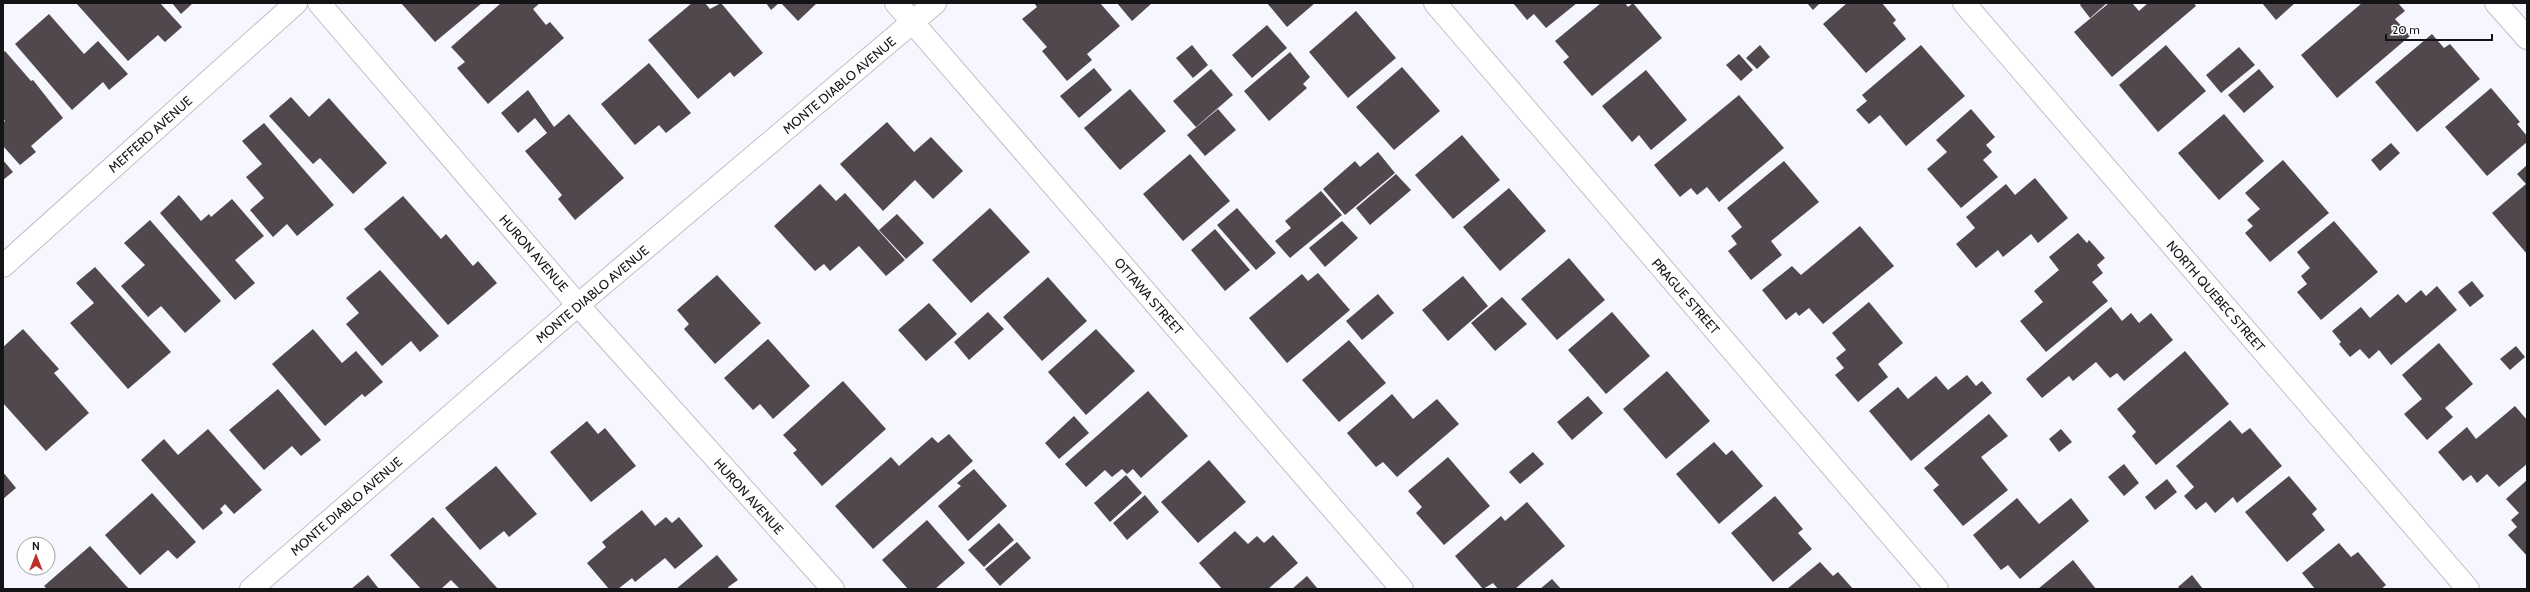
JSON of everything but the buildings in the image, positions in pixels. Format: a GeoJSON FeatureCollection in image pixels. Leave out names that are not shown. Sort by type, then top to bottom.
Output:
{"type":"FeatureCollection","features":[{"type":"Feature","properties":{"kind":"street","name":"MEFFERD AVENUE"},"geometry":{"type":"LineString","coordinates":[[3,266],[296,3]]}},
{"type":"Feature","properties":{"kind":"street","name":"HURON AVENUE"},"geometry":{"type":"LineString","coordinates":[[320,3],[578,305],[833,589]]}},
{"type":"Feature","properties":{"kind":"street","name":"OTTAWA STREET"},"geometry":{"type":"LineString","coordinates":[[896,3],[1402,589]]}},
{"type":"Feature","properties":{"kind":"street","name":"MONTE DIABLO AVENUE"},"geometry":{"type":"LineString","coordinates":[[251,589],[578,305],[935,3]]}},
{"type":"Feature","properties":{"kind":"street","name":"PRAGUE STREET"},"geometry":{"type":"LineString","coordinates":[[1435,3],[1937,589]]}},
{"type":"Feature","properties":{"kind":"street","name":"NORTH QUEBEC STREET"},"geometry":{"type":"LineString","coordinates":[[1964,3],[2468,589]]}},
{"type":"Feature","properties":{"kind":"street"},"geometry":{"type":"LineString","coordinates":[[2496,3],[2527,38]]}}]}
